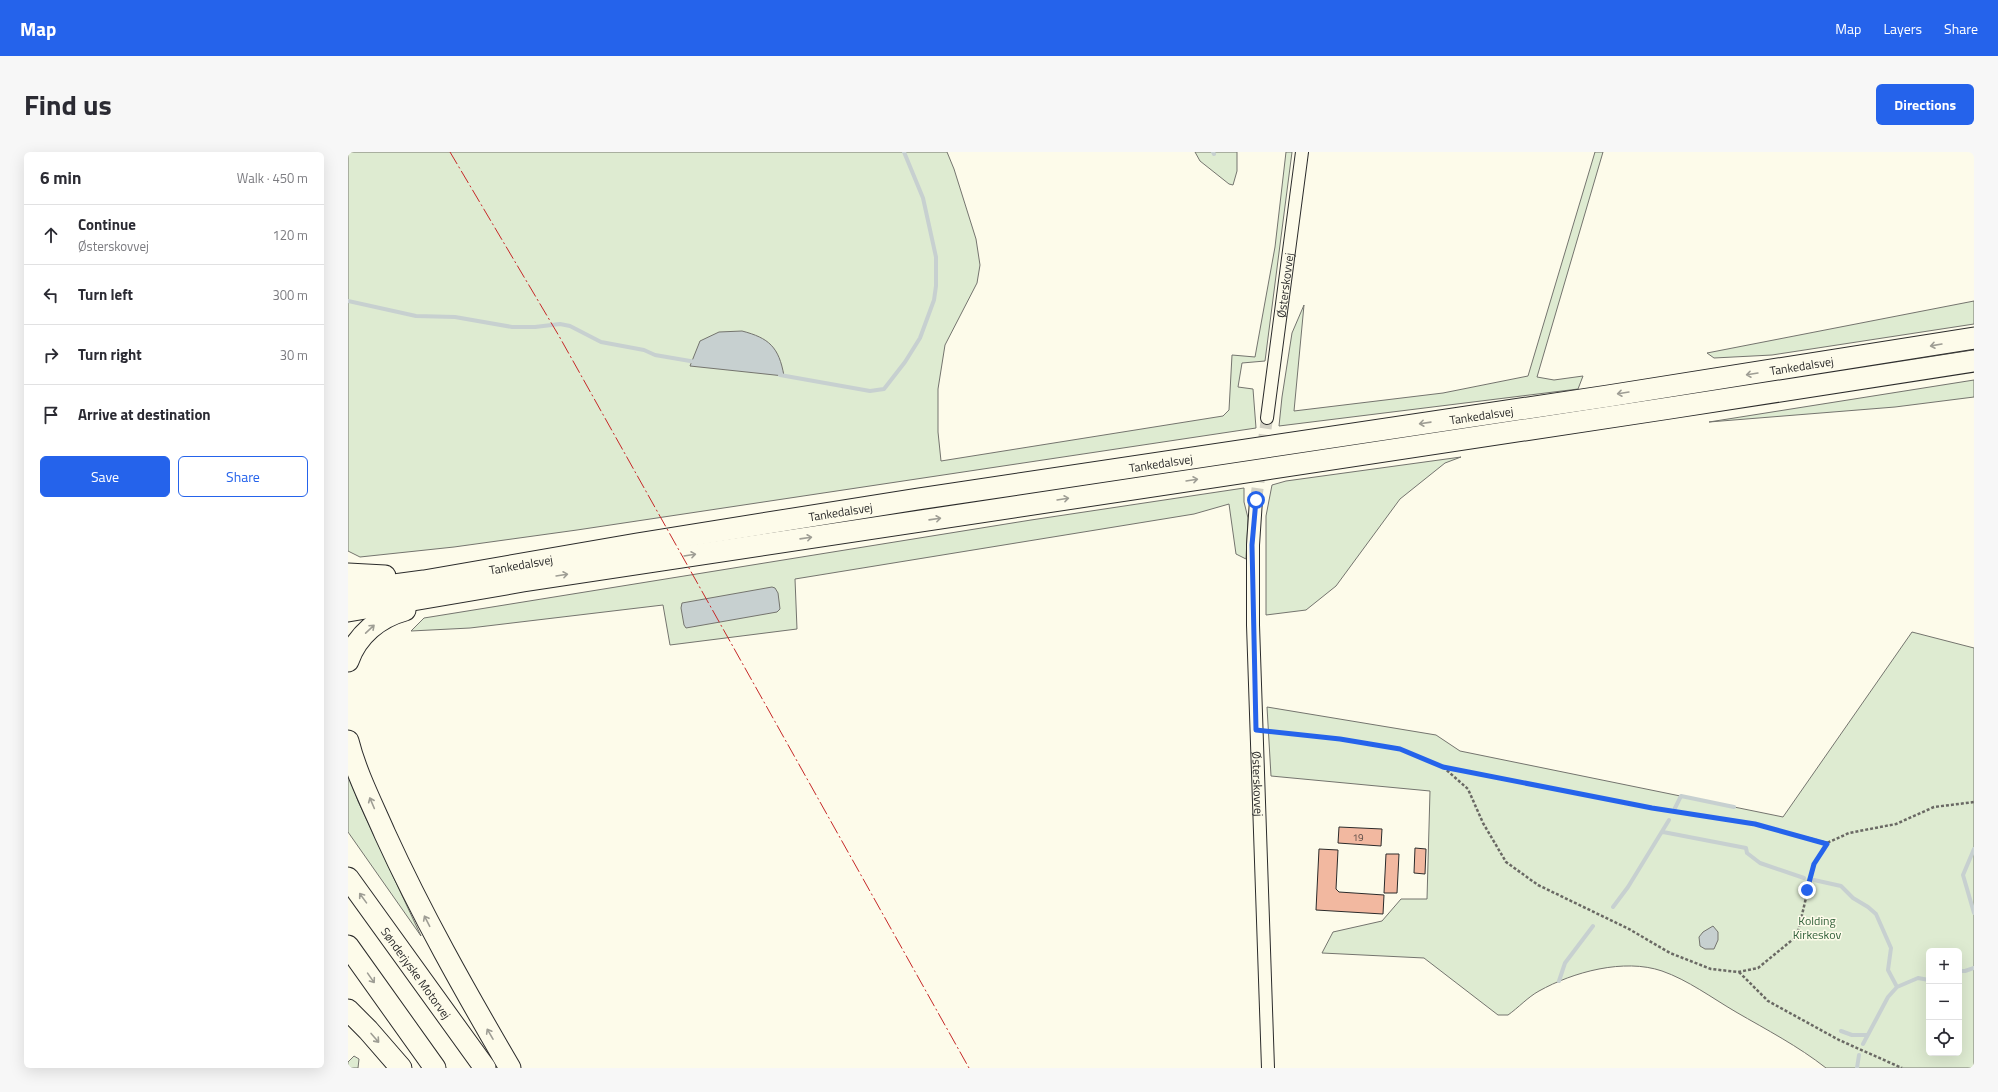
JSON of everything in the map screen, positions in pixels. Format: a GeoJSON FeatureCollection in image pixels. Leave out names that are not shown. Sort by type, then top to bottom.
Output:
{"type":"FeatureCollection","features":[{"type":"Feature","properties":{"kind":"highway","name":"Tankedalsvej"},"geometry":{"type":"LineString","coordinates":[[348,611],[521,573],[637,544],[942,496],[1608,396],[1974,338]]}},
{"type":"Feature","properties":{"kind":"highway","name":"Tankedalsvej"},"geometry":{"type":"LineString","coordinates":[[348,592],[521,573],[1670,408],[1974,360]]}},
{"type":"Feature","properties":{"kind":"highway"},"geometry":{"type":"LineString","coordinates":[[348,574],[385,576],[470,564],[521,573]]}},
{"type":"Feature","properties":{"kind":"highway"},"geometry":{"type":"LineString","coordinates":[[348,661],[353,650],[365,634],[387,616],[410,608],[484,595],[521,573]]}},
{"type":"Feature","properties":{"kind":"highway"},"geometry":{"type":"LineString","coordinates":[[348,741],[372,805],[442,951],[510,1068]]}},
{"type":"Feature","properties":{"kind":"highway","name":"Sønderjyske Motorvej"},"geometry":{"type":"LineString","coordinates":[[348,878],[484,1068]]}},
{"type":"Feature","properties":{"kind":"highway"},"geometry":{"type":"LineString","coordinates":[[348,946],[435,1068]]}},
{"type":"Feature","properties":{"kind":"highway"},"geometry":{"type":"LineString","coordinates":[[348,1010],[368,1030],[401,1068]]}},
{"type":"Feature","properties":{"kind":"street","name":"Østerskovvej"},"geometry":{"type":"LineString","coordinates":[[1267,418],[1302,152]]}},
{"type":"Feature","properties":{"kind":"street","name":"Østerskovvej"},"geometry":{"type":"LineString","coordinates":[[1256,500],[1252,545],[1256,730],[1268,1068]]}},
{"type":"Feature","properties":{"kind":"path"},"geometry":{"type":"LineString","coordinates":[[1256,730],[1340,739],[1400,749],[1443,767],[1652,808],[1755,824],[1827,844]]}},
{"type":"Feature","properties":{"kind":"path"},"geometry":{"type":"LineString","coordinates":[[1443,767],[1468,789],[1483,823],[1506,862],[1538,885],[1629,929],[1670,953],[1711,969],[1738,972],[1758,968],[1797,936],[1814,864],[1827,844],[1850,833],[1896,824],[1934,807],[1974,802]]}},
{"type":"Feature","properties":{"kind":"path"},"geometry":{"type":"LineString","coordinates":[[1738,972],[1768,1001],[1839,1040],[1902,1068]]}},
{"type":"Feature","properties":{"kind":"green space"},"geometry":{"type":"Polygon","coordinates":[[[348,152],[947,152],[954,169],[976,239],[980,265],[977,283],[945,345],[938,389],[938,432],[941,461],[1223,416],[1229,410],[1232,355],[1255,357],[1275,247],[1286,152],[1292,152],[1265,361],[1242,363],[1238,387],[1253,389],[1256,428],[577,530],[454,547],[360,557],[348,551],[348,152]]]}},
{"type":"Feature","properties":{"kind":"green space"},"geometry":{"type":"Polygon","coordinates":[[[1195,152],[1237,152],[1237,171],[1233,185],[1229,184],[1200,161],[1195,152]]]}},
{"type":"Feature","properties":{"kind":"green space"},"geometry":{"type":"Polygon","coordinates":[[[1595,152],[1603,152],[1537,377],[1554,380],[1583,376],[1578,389],[1279,426],[1292,333],[1304,305],[1294,411],[1443,393],[1528,376],[1595,152]]]}},
{"type":"Feature","properties":{"kind":"green space"},"geometry":{"type":"Polygon","coordinates":[[[1974,301],[1974,324],[1772,355],[1714,358],[1707,353],[1974,301]]]}},
{"type":"Feature","properties":{"kind":"green space"},"geometry":{"type":"Polygon","coordinates":[[[1974,380],[1974,397],[1895,407],[1709,422],[1974,380]]]}},
{"type":"Feature","properties":{"kind":"green space"},"geometry":{"type":"Polygon","coordinates":[[[1461,457],[1445,463],[1400,499],[1336,586],[1306,610],[1266,615],[1266,516],[1272,485],[1286,481],[1461,457]]]}},
{"type":"Feature","properties":{"kind":"green space"},"geometry":{"type":"Polygon","coordinates":[[[1244,488],[1244,502],[1248,518],[1246,559],[1236,554],[1229,504],[1194,514],[795,579],[797,629],[670,645],[663,605],[470,628],[411,631],[424,618],[1031,520],[1244,488]]]}},
{"type":"Feature","properties":{"kind":"green space","name":"Kolding Kirkeskov"},"geometry":{"type":"Polygon","coordinates":[[[1912,632],[1974,648],[1974,1068],[1826,1068],[1793,1045],[1691,984],[1662,971],[1647,967],[1632,966],[1599,969],[1567,978],[1552,984],[1531,996],[1508,1015],[1498,1015],[1424,958],[1322,953],[1333,932],[1382,921],[1401,899],[1427,899],[1430,791],[1271,776],[1267,707],[1436,735],[1460,751],[1783,817],[1912,632]]]}},
{"type":"Feature","properties":{"kind":"green space"},"geometry":{"type":"Polygon","coordinates":[[[348,772],[358,801],[421,936],[348,832],[348,772]]]}},
{"type":"Feature","properties":{"kind":"green space"},"geometry":{"type":"Polygon","coordinates":[[[354,1056],[359,1059],[358,1068],[348,1068],[348,1062],[354,1056]]]}},
{"type":"Feature","properties":{"kind":"shaded area"},"geometry":{"type":"Polygon","coordinates":[[[742,331],[759,337],[771,345],[779,358],[784,376],[690,366],[700,341],[719,332],[742,331]]]}},
{"type":"Feature","properties":{"kind":"shaded area"},"geometry":{"type":"Polygon","coordinates":[[[772,587],[775,588],[778,593],[780,609],[777,612],[686,628],[684,625],[681,608],[682,603],[772,587]]]}},
{"type":"Feature","properties":{"kind":"shaded area"},"geometry":{"type":"Polygon","coordinates":[[[1713,926],[1718,932],[1718,940],[1714,949],[1705,949],[1700,946],[1699,937],[1703,932],[1713,926]]]}},
{"type":"Feature","properties":{"kind":"building"},"geometry":{"type":"Polygon","coordinates":[[[1339,827],[1382,829],[1381,846],[1338,843],[1339,827]]]}},
{"type":"Feature","properties":{"kind":"building"},"geometry":{"type":"Polygon","coordinates":[[[1415,848],[1426,849],[1425,874],[1414,873],[1415,848]]]}},
{"type":"Feature","properties":{"kind":"building"},"geometry":{"type":"Polygon","coordinates":[[[1319,849],[1338,850],[1336,889],[1339,892],[1384,895],[1383,914],[1316,910],[1319,849]]]}},
{"type":"Feature","properties":{"kind":"building"},"geometry":{"type":"Polygon","coordinates":[[[1386,854],[1399,854],[1397,893],[1384,893],[1386,854]]]}},
{"type":"Feature","properties":{"kind":"waterway"},"geometry":{"type":"LineString","coordinates":[[780,375],[870,391],[884,389],[905,362],[920,338],[934,300],[936,286],[936,257],[923,198],[904,152]]}},
{"type":"Feature","properties":{"kind":"waterway"},"geometry":{"type":"LineString","coordinates":[[348,301],[416,316],[455,317],[512,327],[535,327],[560,324],[570,326],[601,342],[644,350],[655,355],[696,362]]}},
{"type":"Feature","properties":{"kind":"waterway"},"geometry":{"type":"LineString","coordinates":[[1675,808],[1681,796],[1734,807]]}},
{"type":"Feature","properties":{"kind":"waterway"},"geometry":{"type":"LineString","coordinates":[[1613,907],[1628,887],[1669,820]]}},
{"type":"Feature","properties":{"kind":"waterway"},"geometry":{"type":"LineString","coordinates":[[1663,832],[1746,848],[1747,853],[1760,863],[1804,878]]}},
{"type":"Feature","properties":{"kind":"waterway"},"geometry":{"type":"LineString","coordinates":[[1974,849],[1963,875],[1974,913]]}},
{"type":"Feature","properties":{"kind":"waterway"},"geometry":{"type":"LineString","coordinates":[[1814,880],[1841,886],[1853,898],[1876,914],[1891,948],[1888,970],[1897,987]]}},
{"type":"Feature","properties":{"kind":"waterway"},"geometry":{"type":"LineString","coordinates":[[1559,981],[1565,963],[1593,926]]}},
{"type":"Feature","properties":{"kind":"waterway"},"geometry":{"type":"LineString","coordinates":[[1962,971],[1974,968]]}},
{"type":"Feature","properties":{"kind":"waterway"},"geometry":{"type":"LineString","coordinates":[[1863,1044],[1888,997],[1897,987],[1918,978],[1926,979]]}},
{"type":"Feature","properties":{"kind":"waterway"},"geometry":{"type":"LineString","coordinates":[[1841,1031],[1852,1035],[1867,1035]]}},
{"type":"Feature","properties":{"kind":"waterway"},"geometry":{"type":"LineString","coordinates":[[1857,1068],[1859,1055]]}},
{"type":"Feature","properties":{"kind":"tunnel"},"geometry":{"type":"LineString","coordinates":[[1256,500],[1267,418]]}},
{"type":"Feature","properties":{"kind":"power"},"geometry":{"type":"LineString","coordinates":[[450,152],[559,336],[969,1068]]}},
{"type":"Feature","properties":{"kind":"route"},"geometry":{"type":"LineString","coordinates":[[1256,500],[1252,545],[1252,625],[1256,730],[1340,739],[1400,749],[1443,767],[1652,808],[1755,824],[1827,844],[1814,864],[1807,890]]}}]}
